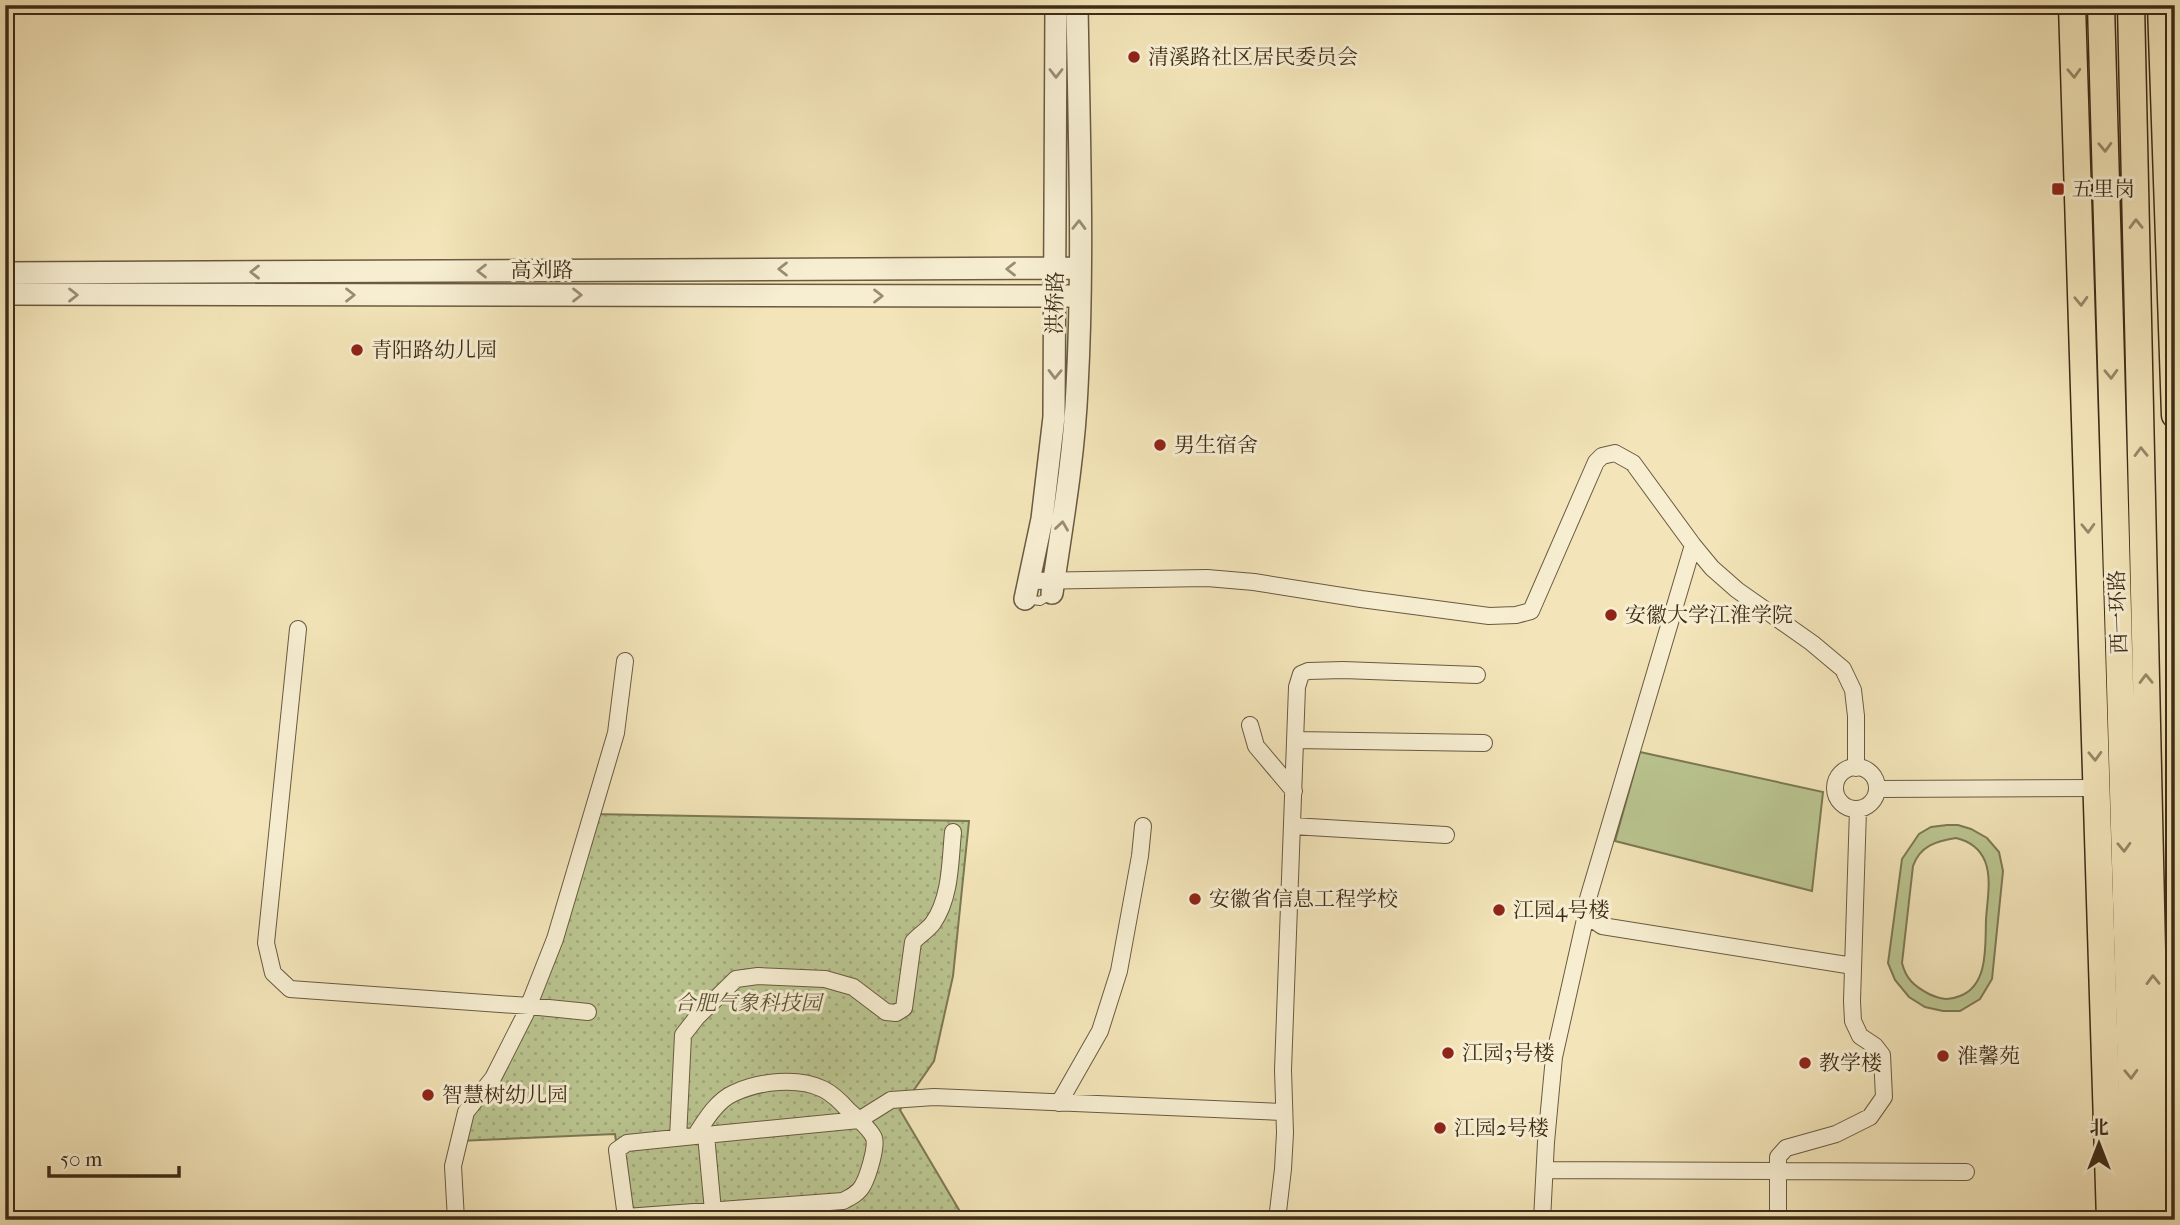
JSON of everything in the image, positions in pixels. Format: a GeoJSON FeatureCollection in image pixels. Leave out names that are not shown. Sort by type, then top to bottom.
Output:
{"type":"FeatureCollection","features":[{"type":"Feature","properties":{"kind":"main road"},"geometry":{"type":"LineString","coordinates":[[2072,5],[2110,1220]]}},
{"type":"Feature","properties":{"kind":"main road","name":"西一环路"},"geometry":{"type":"LineString","coordinates":[[2101,5],[2135,1220]]}},
{"type":"Feature","properties":{"kind":"main road","name":"西一环路"},"geometry":{"type":"LineString","coordinates":[[2131,5],[2158,1220]]}},
{"type":"Feature","properties":{"kind":"main road"},"geometry":{"type":"LineString","coordinates":[[2133,73],[2141,5]]}},
{"type":"Feature","properties":{"kind":"main road"},"geometry":{"type":"LineString","coordinates":[[2161,5],[2173,243],[2175,415]]}},
{"type":"Feature","properties":{"kind":"street","name":"洪桥路"},"geometry":{"type":"LineString","coordinates":[[1027,590],[1042,519],[1054,417],[1056,5]]}},
{"type":"Feature","properties":{"kind":"street","name":"洪桥路"},"geometry":{"type":"LineString","coordinates":[[1053,587],[1070,471],[1077,388],[1077,5]]}},
{"type":"Feature","properties":{"kind":"street","name":"高刘路"},"geometry":{"type":"LineString","coordinates":[[5,273],[1079,268]]}},
{"type":"Feature","properties":{"kind":"street","name":"高刘路"},"geometry":{"type":"LineString","coordinates":[[5,294],[1079,296]]}},
{"type":"Feature","properties":{"kind":"street"},"geometry":{"type":"LineString","coordinates":[[1027,590],[1207,578],[1254,582],[1489,616],[1516,615],[1531,611],[1596,462],[1602,456],[1615,453],[1633,463],[1712,568],[1737,590],[1812,643],[1843,669],[1853,690],[1856,768]]}},
{"type":"Feature","properties":{"kind":"street"},"geometry":{"type":"LineString","coordinates":[[1542,1220],[1554,1057],[1587,902],[1693,545]]}},
{"type":"Feature","properties":{"kind":"street"},"geometry":{"type":"LineString","coordinates":[[298,629],[266,943],[273,973],[290,989],[588,1012]]}},
{"type":"Feature","properties":{"kind":"street"},"geometry":{"type":"LineString","coordinates":[[456,1220],[453,1166],[466,1112],[493,1078],[529,1006],[555,939],[617,733],[625,661]]}},
{"type":"Feature","properties":{"kind":"street"},"geometry":{"type":"LineString","coordinates":[[1276,1220],[1283,1169],[1283,1070],[1297,687],[1301,674],[1308,671],[1343,670],[1477,675]]}},
{"type":"Feature","properties":{"kind":"street"},"geometry":{"type":"LineString","coordinates":[[1250,725],[1256,746],[1294,791]]}},
{"type":"Feature","properties":{"kind":"street"},"geometry":{"type":"LineString","coordinates":[[1296,740],[1484,743]]}},
{"type":"Feature","properties":{"kind":"street"},"geometry":{"type":"LineString","coordinates":[[1856,768],[1871,773],[1877,789],[1870,804],[1858,809],[1840,801],[1835,788],[1840,775],[1856,768]]}},
{"type":"Feature","properties":{"kind":"street"},"geometry":{"type":"LineString","coordinates":[[1877,789],[2096,788]]}},
{"type":"Feature","properties":{"kind":"street"},"geometry":{"type":"LineString","coordinates":[[1778,1220],[1778,1157],[1786,1148],[1836,1134],[1870,1118],[1884,1097],[1882,1055],[1875,1046],[1860,1036],[1853,1021],[1858,809]]}},
{"type":"Feature","properties":{"kind":"street"},"geometry":{"type":"LineString","coordinates":[[1059,1103],[1100,1031],[1119,971],[1143,826]]}},
{"type":"Feature","properties":{"kind":"street"},"geometry":{"type":"LineString","coordinates":[[1292,826],[1446,835]]}},
{"type":"Feature","properties":{"kind":"street"},"geometry":{"type":"LineString","coordinates":[[713,1211],[693,1136],[683,1035],[736,979],[758,976],[825,979],[853,987],[886,1012],[896,1013],[904,1008],[913,942],[932,925],[947,891],[953,832]]}},
{"type":"Feature","properties":{"kind":"street"},"geometry":{"type":"LineString","coordinates":[[1586,915],[1602,926],[1853,966]]}},
{"type":"Feature","properties":{"kind":"street"},"geometry":{"type":"LineString","coordinates":[[693,1136],[713,1109],[733,1093],[761,1085],[804,1082],[825,1090],[841,1102],[859,1120],[874,1138],[874,1147],[863,1186],[852,1197],[843,1201],[626,1217],[617,1150],[627,1143],[859,1120],[891,1100],[934,1097],[1284,1112]]}},
{"type":"Feature","properties":{"kind":"street"},"geometry":{"type":"LineString","coordinates":[[1545,1170],[1966,1172]]}},
{"type":"Feature","properties":{"kind":"green space"},"geometry":{"type":"Polygon","coordinates":[[[1640,752],[1823,792],[1812,891],[1615,841],[1640,752]]]}},
{"type":"Feature","properties":{"kind":"green space","name":"合肥气象科技园"},"geometry":{"type":"Polygon","coordinates":[[[592,814],[969,821],[953,976],[934,1061],[900,1110],[965,1220],[627,1220],[615,1134],[459,1141],[525,1015],[592,814]]]}},
{"type":"Feature","properties":{"kind":"green space"},"geometry":{"type":"Polygon","coordinates":[[[1958,825],[1987,838],[1999,852],[2003,871],[1992,979],[1980,999],[1960,1011],[1925,1007],[1909,997],[1895,980],[1888,963],[1902,859],[1919,834],[1931,827],[1958,825]],[[1956,838],[1935,843],[1924,849],[1916,859],[1902,963],[1908,978],[1915,985],[1944,999],[1960,996],[1976,983],[1981,974],[1985,952],[1987,868],[1977,848],[1956,838]]]}},
{"type":"Feature","properties":{"kind":"place","name":"清溪路社区居民委员会"},"geometry":{"type":"Point","coordinates":[1134,57]}},
{"type":"Feature","properties":{"kind":"place","name":"五里岗"},"geometry":{"type":"Point","coordinates":[2058,189]}},
{"type":"Feature","properties":{"kind":"place","name":"青阳路幼儿园"},"geometry":{"type":"Point","coordinates":[357,350]}},
{"type":"Feature","properties":{"kind":"place","name":"男生宿舍"},"geometry":{"type":"Point","coordinates":[1160,445]}},
{"type":"Feature","properties":{"kind":"place","name":"安徽大学江淮学院"},"geometry":{"type":"Point","coordinates":[1611,615]}},
{"type":"Feature","properties":{"kind":"place","name":"安徽省信息工程学校"},"geometry":{"type":"Point","coordinates":[1195,899]}},
{"type":"Feature","properties":{"kind":"place","name":"江园4号楼"},"geometry":{"type":"Point","coordinates":[1499,910]}},
{"type":"Feature","properties":{"kind":"place","name":"江园3号楼"},"geometry":{"type":"Point","coordinates":[1448,1053]}},
{"type":"Feature","properties":{"kind":"place","name":"淮馨苑"},"geometry":{"type":"Point","coordinates":[1943,1056]}},
{"type":"Feature","properties":{"kind":"place","name":"教学楼"},"geometry":{"type":"Point","coordinates":[1805,1063]}},
{"type":"Feature","properties":{"kind":"place","name":"智慧树幼儿园"},"geometry":{"type":"Point","coordinates":[428,1095]}},
{"type":"Feature","properties":{"kind":"place","name":"江园2号楼"},"geometry":{"type":"Point","coordinates":[1440,1128]}}]}
